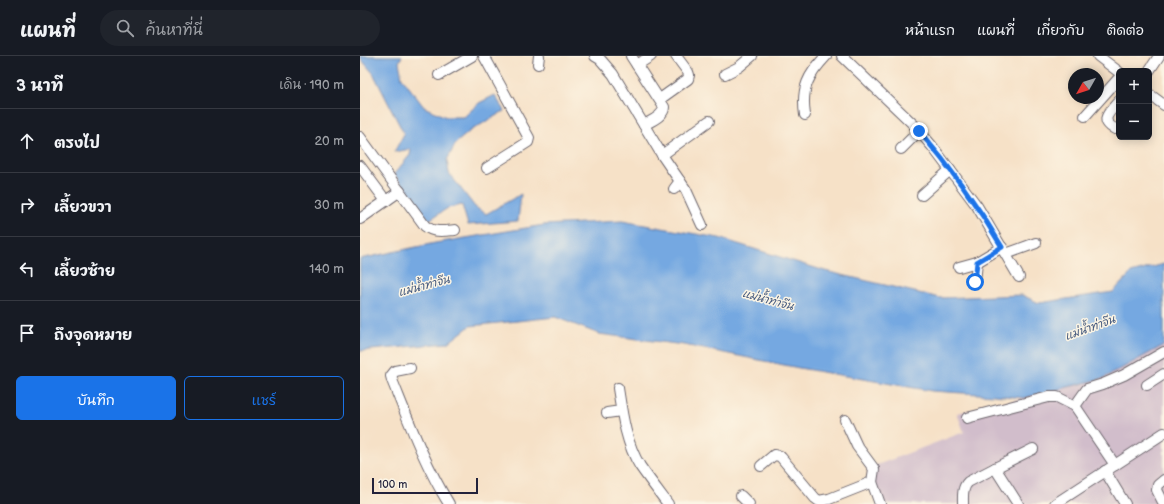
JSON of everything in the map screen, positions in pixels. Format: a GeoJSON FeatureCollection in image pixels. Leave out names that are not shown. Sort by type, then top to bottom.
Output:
{"type":"FeatureCollection","features":[{"type":"Feature","properties":{"kind":"street"},"geometry":{"type":"LineString","coordinates":[[439,74],[472,56]]}},
{"type":"Feature","properties":{"kind":"street"},"geometry":{"type":"LineString","coordinates":[[484,56],[529,138],[528,142],[487,168]]}},
{"type":"Feature","properties":{"kind":"street"},"geometry":{"type":"LineString","coordinates":[[595,56],[600,59],[613,74],[662,155],[677,185],[692,201],[702,225]]}},
{"type":"Feature","properties":{"kind":"street"},"geometry":{"type":"LineString","coordinates":[[631,56],[664,107],[662,114],[644,125]]}},
{"type":"Feature","properties":{"kind":"street"},"geometry":{"type":"LineString","coordinates":[[637,66],[651,56]]}},
{"type":"Feature","properties":{"kind":"street"},"geometry":{"type":"LineString","coordinates":[[660,99],[688,79],[688,72],[676,56]]}},
{"type":"Feature","properties":{"kind":"street"},"geometry":{"type":"LineString","coordinates":[[725,74],[740,67],[752,56]]}},
{"type":"Feature","properties":{"kind":"street"},"geometry":{"type":"LineString","coordinates":[[805,115],[803,102],[807,84],[813,70],[826,56]]}},
{"type":"Feature","properties":{"kind":"street"},"geometry":{"type":"LineString","coordinates":[[842,56],[919,131],[977,206],[1019,277]]}},
{"type":"Feature","properties":{"kind":"street"},"geometry":{"type":"LineString","coordinates":[[1098,56],[1116,70]]}},
{"type":"Feature","properties":{"kind":"street"},"geometry":{"type":"LineString","coordinates":[[1151,68],[1159,56]]}},
{"type":"Feature","properties":{"kind":"street"},"geometry":{"type":"LineString","coordinates":[[1085,116],[1116,81]]}},
{"type":"Feature","properties":{"kind":"street"},"geometry":{"type":"LineString","coordinates":[[1152,97],[1164,105]]}},
{"type":"Feature","properties":{"kind":"street"},"geometry":{"type":"LineString","coordinates":[[1116,105],[1106,118],[1106,122],[1109,126],[1116,129]]}},
{"type":"Feature","properties":{"kind":"street"},"geometry":{"type":"LineString","coordinates":[[662,155],[710,121]]}},
{"type":"Feature","properties":{"kind":"street"},"geometry":{"type":"LineString","coordinates":[[901,149],[919,131]]}},
{"type":"Feature","properties":{"kind":"street"},"geometry":{"type":"LineString","coordinates":[[360,137],[429,230],[455,230]]}},
{"type":"Feature","properties":{"kind":"street"},"geometry":{"type":"LineString","coordinates":[[360,166],[386,201]]}},
{"type":"Feature","properties":{"kind":"street"},"geometry":{"type":"LineString","coordinates":[[922,195],[950,170]]}},
{"type":"Feature","properties":{"kind":"street"},"geometry":{"type":"LineString","coordinates":[[360,219],[400,191]]}},
{"type":"Feature","properties":{"kind":"street"},"geometry":{"type":"LineString","coordinates":[[959,267],[977,262],[1004,251],[1036,243]]}},
{"type":"Feature","properties":{"kind":"street"},"geometry":{"type":"LineString","coordinates":[[975,282],[977,262]]}},
{"type":"Feature","properties":{"kind":"street"},"geometry":{"type":"LineString","coordinates":[[1074,391],[1088,389],[1118,378],[1164,352]]}},
{"type":"Feature","properties":{"kind":"street"},"geometry":{"type":"LineString","coordinates":[[410,368],[395,371],[391,376],[392,380],[424,456],[449,504]]}},
{"type":"Feature","properties":{"kind":"street"},"geometry":{"type":"LineString","coordinates":[[1147,385],[1164,374]]}},
{"type":"Feature","properties":{"kind":"street"},"geometry":{"type":"LineString","coordinates":[[618,388],[621,411],[635,456],[640,466],[668,504]]}},
{"type":"Feature","properties":{"kind":"street"},"geometry":{"type":"LineString","coordinates":[[1075,406],[1088,389]]}},
{"type":"Feature","properties":{"kind":"street"},"geometry":{"type":"LineString","coordinates":[[967,418],[1049,397],[1057,397],[1075,406],[1115,465]]}},
{"type":"Feature","properties":{"kind":"street"},"geometry":{"type":"LineString","coordinates":[[607,413],[621,411]]}},
{"type":"Feature","properties":{"kind":"street"},"geometry":{"type":"LineString","coordinates":[[845,420],[858,446],[874,469],[872,482],[880,504]]}},
{"type":"Feature","properties":{"kind":"street"},"geometry":{"type":"LineString","coordinates":[[1055,504],[1164,433]]}},
{"type":"Feature","properties":{"kind":"street"},"geometry":{"type":"LineString","coordinates":[[963,504],[963,490],[965,485],[974,478],[1033,449]]}},
{"type":"Feature","properties":{"kind":"street"},"geometry":{"type":"LineString","coordinates":[[761,466],[774,455],[780,456],[819,501],[830,499],[872,482]]}},
{"type":"Feature","properties":{"kind":"street"},"geometry":{"type":"LineString","coordinates":[[995,468],[1018,504]]}},
{"type":"Feature","properties":{"kind":"street"},"geometry":{"type":"LineString","coordinates":[[1105,471],[1125,504]]}},
{"type":"Feature","properties":{"kind":"street"},"geometry":{"type":"LineString","coordinates":[[1164,480],[1158,485],[1157,490],[1164,504]]}},
{"type":"Feature","properties":{"kind":"street"},"geometry":{"type":"LineString","coordinates":[[741,496],[749,504]]}},
{"type":"Feature","properties":{"kind":"shaded area"},"geometry":{"type":"Polygon","coordinates":[[[1164,345],[1164,504],[879,504],[869,468],[964,432],[957,413],[1024,398],[1149,352],[1164,345]]]}},
{"type":"Feature","properties":{"kind":"water"},"geometry":{"type":"Polygon","coordinates":[[[360,56],[402,56],[399,62],[402,78],[424,107],[446,117],[464,117],[479,103],[495,95],[504,111],[470,131],[456,143],[447,160],[449,173],[475,207],[486,214],[521,194],[518,221],[468,225],[462,205],[448,208],[429,220],[394,174],[410,155],[411,149],[394,152],[404,134],[373,73],[360,58],[360,56]]]}},
{"type":"Feature","properties":{"kind":"water","name":"แม่น้ำท่าจีน"},"geometry":{"type":"Polygon","coordinates":[[[622,221],[719,238],[825,271],[940,298],[1022,295],[1039,303],[1113,292],[1131,273],[1164,264],[1164,345],[1104,378],[1024,398],[932,391],[799,368],[684,345],[599,334],[555,317],[470,326],[448,343],[360,351],[360,259],[435,243],[544,225],[622,221]]]}},
{"type":"Feature","properties":{"kind":"route"},"geometry":{"type":"LineString","coordinates":[[919,131],[977,206],[1002,247],[977,262],[975,282]]}}]}
